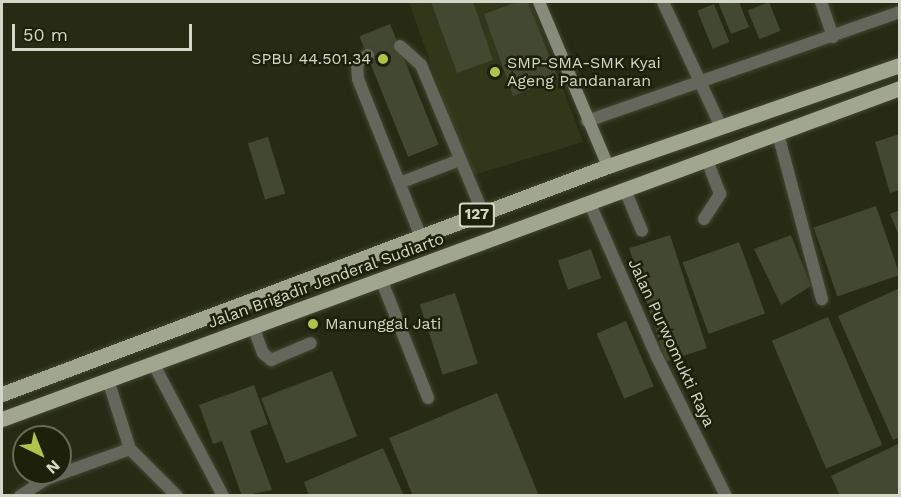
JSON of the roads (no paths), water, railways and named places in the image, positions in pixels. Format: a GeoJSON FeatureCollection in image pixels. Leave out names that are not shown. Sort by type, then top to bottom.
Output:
{"type":"FeatureCollection","features":[{"type":"Feature","properties":{"kind":"main road","name":"Jalan Brigadir Jenderal Sudiarto"},"geometry":{"type":"LineString","coordinates":[[2,394],[608,166],[718,122],[900,65]]}},
{"type":"Feature","properties":{"kind":"main road","name":"Jalan Brigadir Jenderal Sudiarto"},"geometry":{"type":"LineString","coordinates":[[2,418],[590,204],[900,88]]}},
{"type":"Feature","properties":{"kind":"street"},"geometry":{"type":"LineString","coordinates":[[539,2],[587,121],[608,166]]}},
{"type":"Feature","properties":{"kind":"street"},"geometry":{"type":"LineString","coordinates":[[663,2],[718,122]]}},
{"type":"Feature","properties":{"kind":"street"},"geometry":{"type":"LineString","coordinates":[[821,2],[833,36]]}},
{"type":"Feature","properties":{"kind":"street"},"geometry":{"type":"LineString","coordinates":[[587,121],[700,85],[900,12]]}},
{"type":"Feature","properties":{"kind":"street"},"geometry":{"type":"LineString","coordinates":[[400,46],[421,65],[483,213]]}},
{"type":"Feature","properties":{"kind":"street"},"geometry":{"type":"LineString","coordinates":[[368,55],[357,64],[358,79],[402,182],[420,235]]}},
{"type":"Feature","properties":{"kind":"street"},"geometry":{"type":"LineString","coordinates":[[778,134],[822,298]]}},
{"type":"Feature","properties":{"kind":"street"},"geometry":{"type":"LineString","coordinates":[[402,182],[460,160]]}},
{"type":"Feature","properties":{"kind":"street"},"geometry":{"type":"LineString","coordinates":[[704,219],[720,194],[707,160]]}},
{"type":"Feature","properties":{"kind":"street"},"geometry":{"type":"LineString","coordinates":[[625,190],[642,231]]}},
{"type":"Feature","properties":{"kind":"street","name":"Jalan Purwomukti Raya"},"geometry":{"type":"LineString","coordinates":[[590,204],[657,357],[726,495]]}},
{"type":"Feature","properties":{"kind":"street"},"geometry":{"type":"LineString","coordinates":[[381,279],[428,398]]}},
{"type":"Feature","properties":{"kind":"street"},"geometry":{"type":"LineString","coordinates":[[253,326],[262,353],[271,360],[311,343]]}},
{"type":"Feature","properties":{"kind":"street"},"geometry":{"type":"LineString","coordinates":[[153,363],[223,495]]}},
{"type":"Feature","properties":{"kind":"street"},"geometry":{"type":"LineString","coordinates":[[108,380],[130,449],[177,495]]}},
{"type":"Feature","properties":{"kind":"street"},"geometry":{"type":"LineString","coordinates":[[20,495],[46,479],[130,449]]}},
{"type":"Feature","properties":{"kind":"place","name":"SPBU 44.501.34"},"geometry":{"type":"Point","coordinates":[383,59]}},
{"type":"Feature","properties":{"kind":"place","name":"SMP-SMA-SMK Kyai Ageng Pandanaran"},"geometry":{"type":"Point","coordinates":[495,72]}},
{"type":"Feature","properties":{"kind":"place","name":"Manunggal Jati"},"geometry":{"type":"Point","coordinates":[313,324]}}]}
